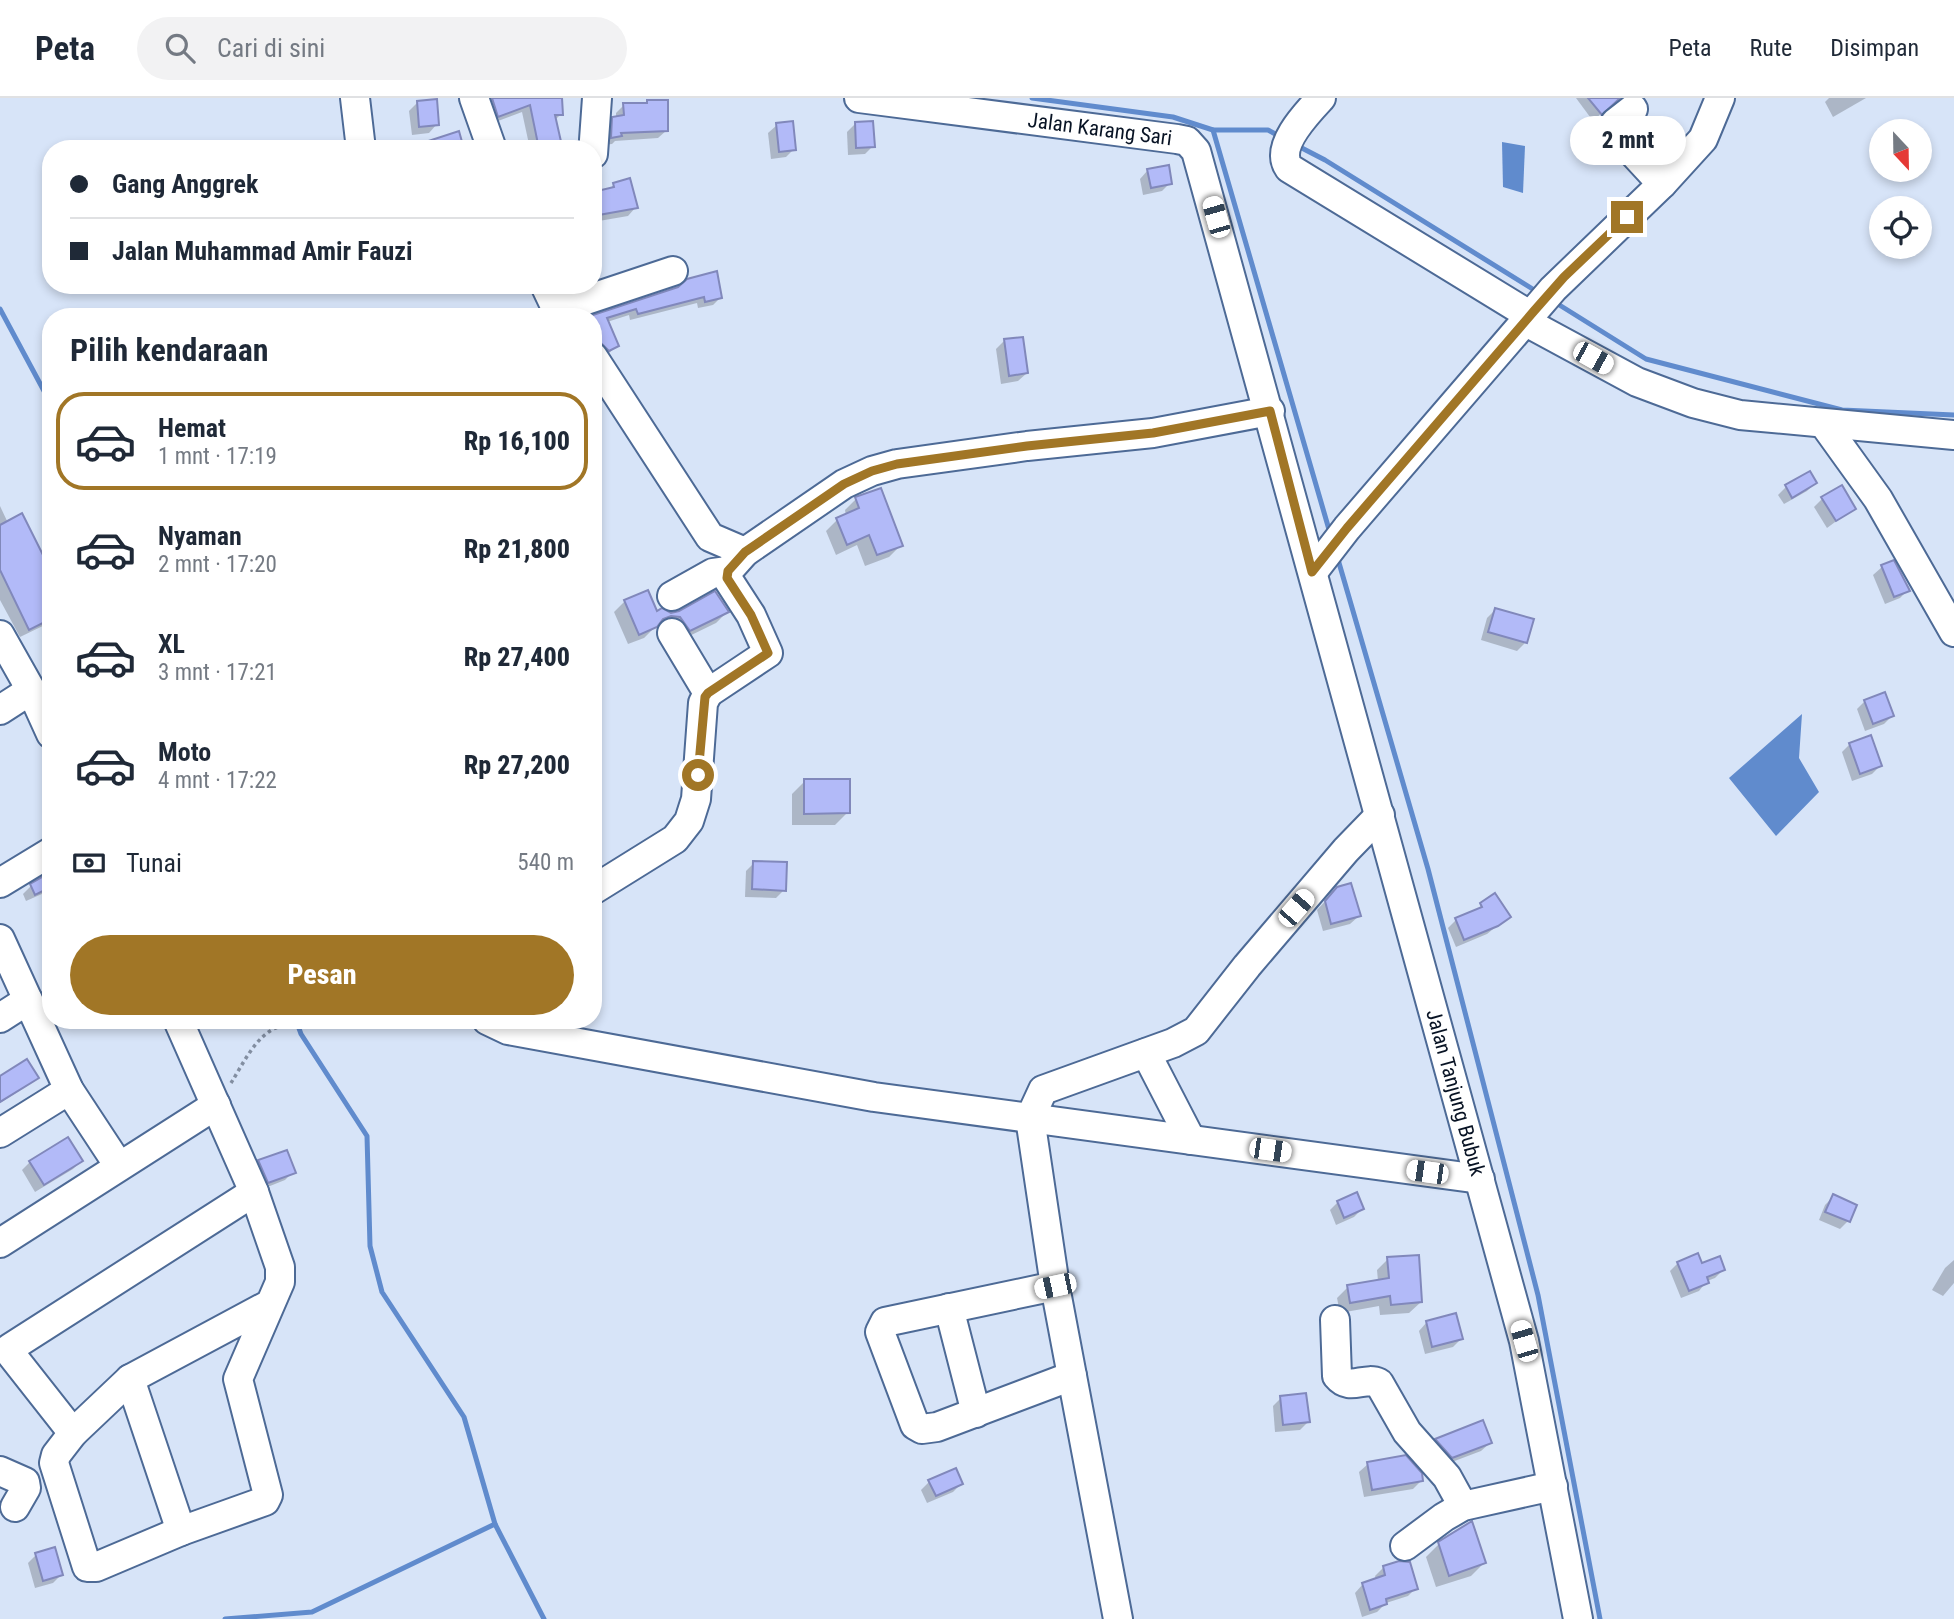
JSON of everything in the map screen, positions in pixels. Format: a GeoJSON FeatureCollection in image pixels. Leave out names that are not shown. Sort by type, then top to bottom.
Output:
{"type":"FeatureCollection","features":[{"type":"Feature","properties":{"kind":"street"},"geometry":{"type":"LineString","coordinates":[[355,98],[360,140]]}},
{"type":"Feature","properties":{"kind":"street"},"geometry":{"type":"LineString","coordinates":[[474,98],[489,140]]}},
{"type":"Feature","properties":{"kind":"street"},"geometry":{"type":"LineString","coordinates":[[597,98],[598,140]]}},
{"type":"Feature","properties":{"kind":"street","name":"Jalan Karang Sari"},"geometry":{"type":"LineString","coordinates":[[859,98],[1177,139],[1192,144],[1201,164],[1270,411],[1318,565]]}},
{"type":"Feature","properties":{"kind":"street"},"geometry":{"type":"LineString","coordinates":[[1321,98],[1302,119],[1284,150],[1289,168],[1637,382],[1693,403],[1741,415],[1954,435]]}},
{"type":"Feature","properties":{"kind":"street"},"geometry":{"type":"LineString","coordinates":[[1318,565],[1553,289],[1662,184],[1703,139],[1720,98]]}},
{"type":"Feature","properties":{"kind":"street"},"geometry":{"type":"LineString","coordinates":[[1633,109],[1615,123],[1613,131],[1662,184]]}},
{"type":"Feature","properties":{"kind":"street"},"geometry":{"type":"LineString","coordinates":[[556,303],[568,306],[673,271]]}},
{"type":"Feature","properties":{"kind":"street"},"geometry":{"type":"LineString","coordinates":[[602,371],[710,537],[736,562]]}},
{"type":"Feature","properties":{"kind":"street"},"geometry":{"type":"LineString","coordinates":[[672,596],[736,562],[844,484],[872,471],[897,464],[1027,446],[1153,433],[1270,411]]}},
{"type":"Feature","properties":{"kind":"street"},"geometry":{"type":"LineString","coordinates":[[1824,424],[1878,499],[1954,632]]}},
{"type":"Feature","properties":{"kind":"street"},"geometry":{"type":"LineString","coordinates":[[602,884],[675,839],[689,821],[696,799],[703,704],[708,693],[768,653],[751,615],[727,578],[736,562]]}},
{"type":"Feature","properties":{"kind":"street","name":"Jalan Tanjung Bubuk"},"geometry":{"type":"LineString","coordinates":[[1318,565],[1380,815],[1524,1341],[1578,1619]]}},
{"type":"Feature","properties":{"kind":"street"},"geometry":{"type":"LineString","coordinates":[[673,633],[708,693]]}},
{"type":"Feature","properties":{"kind":"street"},"geometry":{"type":"LineString","coordinates":[[0,635],[42,714]]}},
{"type":"Feature","properties":{"kind":"street"},"geometry":{"type":"LineString","coordinates":[[0,710],[31,690]]}},
{"type":"Feature","properties":{"kind":"street"},"geometry":{"type":"LineString","coordinates":[[1118,1619],[1055,1286],[1030,1118],[1042,1090],[1173,1043],[1196,1031],[1346,849],[1380,815]]}},
{"type":"Feature","properties":{"kind":"street"},"geometry":{"type":"LineString","coordinates":[[0,883],[42,857]]}},
{"type":"Feature","properties":{"kind":"street"},"geometry":{"type":"LineString","coordinates":[[0,939],[69,1090],[118,1166]]}},
{"type":"Feature","properties":{"kind":"street"},"geometry":{"type":"LineString","coordinates":[[0,1018],[28,1000]]}},
{"type":"Feature","properties":{"kind":"street"},"geometry":{"type":"LineString","coordinates":[[182,1029],[254,1192],[280,1267],[280,1282],[238,1379],[268,1497],[265,1501],[181,1531],[96,1567],[87,1567],[54,1463],[56,1455],[73,1433],[130,1379],[270,1304]]}},
{"type":"Feature","properties":{"kind":"street"},"geometry":{"type":"LineString","coordinates":[[506,1029],[874,1097],[1480,1179]]}},
{"type":"Feature","properties":{"kind":"street"},"geometry":{"type":"LineString","coordinates":[[1146,1053],[1191,1140]]}},
{"type":"Feature","properties":{"kind":"street"},"geometry":{"type":"LineString","coordinates":[[0,1133],[69,1090]]}},
{"type":"Feature","properties":{"kind":"street"},"geometry":{"type":"LineString","coordinates":[[0,1243],[216,1105]]}},
{"type":"Feature","properties":{"kind":"street"},"geometry":{"type":"LineString","coordinates":[[73,1433],[9,1353],[10,1348],[254,1192]]}},
{"type":"Feature","properties":{"kind":"street"},"geometry":{"type":"LineString","coordinates":[[1055,1286],[885,1322],[880,1332],[915,1425],[927,1430],[1072,1376]]}},
{"type":"Feature","properties":{"kind":"street"},"geometry":{"type":"LineString","coordinates":[[949,1308],[976,1412]]}},
{"type":"Feature","properties":{"kind":"street"},"geometry":{"type":"LineString","coordinates":[[1335,1320],[1337,1376],[1344,1384],[1351,1385],[1373,1380],[1379,1382],[1407,1432],[1447,1476],[1462,1506]]}},
{"type":"Feature","properties":{"kind":"street"},"geometry":{"type":"LineString","coordinates":[[130,1379],[181,1531]]}},
{"type":"Feature","properties":{"kind":"street"},"geometry":{"type":"LineString","coordinates":[[0,1471],[25,1482],[26,1488],[15,1507]]}},
{"type":"Feature","properties":{"kind":"street"},"geometry":{"type":"LineString","coordinates":[[1405,1546],[1462,1506],[1553,1486]]}},
{"type":"Feature","properties":{"kind":"path"},"geometry":{"type":"LineString","coordinates":[[216,1105],[260,1039],[275,1029]]}},
{"type":"Feature","properties":{"kind":"water"},"geometry":{"type":"Polygon","coordinates":[[[1502,142],[1525,146],[1523,193],[1503,187],[1502,142]]]}},
{"type":"Feature","properties":{"kind":"water"},"geometry":{"type":"Polygon","coordinates":[[[1802,714],[1799,758],[1819,792],[1776,836],[1729,778],[1802,714]]]}},
{"type":"Feature","properties":{"kind":"building"},"geometry":{"type":"Polygon","coordinates":[[[492,98],[562,98],[563,115],[555,115],[561,140],[537,140],[530,105],[498,117],[492,98]]]}},
{"type":"Feature","properties":{"kind":"building"},"geometry":{"type":"Polygon","coordinates":[[[1588,98],[1620,98],[1602,115],[1588,98]]]}},
{"type":"Feature","properties":{"kind":"building"},"geometry":{"type":"Polygon","coordinates":[[[437,99],[439,125],[419,127],[417,101],[437,99]]]}},
{"type":"Feature","properties":{"kind":"building"},"geometry":{"type":"Polygon","coordinates":[[[647,100],[668,100],[668,131],[621,133],[622,136],[611,138],[612,117],[624,115],[623,103],[647,103],[647,100]]]}},
{"type":"Feature","properties":{"kind":"building"},"geometry":{"type":"Polygon","coordinates":[[[793,121],[796,150],[779,152],[776,123],[793,121]]]}},
{"type":"Feature","properties":{"kind":"building"},"geometry":{"type":"Polygon","coordinates":[[[873,121],[875,147],[856,148],[855,122],[873,121]]]}},
{"type":"Feature","properties":{"kind":"building"},"geometry":{"type":"Polygon","coordinates":[[[459,131],[462,140],[431,140],[459,131]]]}},
{"type":"Feature","properties":{"kind":"building"},"geometry":{"type":"Polygon","coordinates":[[[1169,165],[1172,184],[1151,188],[1147,169],[1169,165]]]}},
{"type":"Feature","properties":{"kind":"building"},"geometry":{"type":"Polygon","coordinates":[[[630,178],[638,208],[602,214],[602,190],[614,187],[613,183],[630,178]]]}},
{"type":"Feature","properties":{"kind":"building"},"geometry":{"type":"Polygon","coordinates":[[[717,271],[722,298],[705,302],[704,297],[638,314],[636,309],[607,318],[619,346],[609,351],[602,344],[602,312],[678,287],[687,279],[717,271]]]}},
{"type":"Feature","properties":{"kind":"building"},"geometry":{"type":"Polygon","coordinates":[[[1023,337],[1028,373],[1009,376],[1004,339],[1023,337]]]}},
{"type":"Feature","properties":{"kind":"building"},"geometry":{"type":"Polygon","coordinates":[[[1810,471],[1817,483],[1792,498],[1785,485],[1810,471]]]}},
{"type":"Feature","properties":{"kind":"building"},"geometry":{"type":"Polygon","coordinates":[[[1842,485],[1856,509],[1836,521],[1821,497],[1842,485]]]}},
{"type":"Feature","properties":{"kind":"building"},"geometry":{"type":"Polygon","coordinates":[[[881,488],[903,546],[877,555],[869,535],[847,545],[836,518],[859,508],[855,497],[881,488]]]}},
{"type":"Feature","properties":{"kind":"building"},"geometry":{"type":"Polygon","coordinates":[[[22,513],[42,553],[42,624],[29,630],[0,570],[0,525],[22,513]]]}},
{"type":"Feature","properties":{"kind":"building"},"geometry":{"type":"Polygon","coordinates":[[[1894,560],[1910,591],[1894,597],[1881,565],[1894,560]]]}},
{"type":"Feature","properties":{"kind":"building"},"geometry":{"type":"Polygon","coordinates":[[[648,590],[657,611],[662,608],[671,613],[679,611],[715,591],[729,612],[690,631],[680,617],[671,616],[663,619],[657,627],[639,635],[624,600],[648,590]]]}},
{"type":"Feature","properties":{"kind":"building"},"geometry":{"type":"Polygon","coordinates":[[[1495,608],[1534,619],[1527,643],[1488,632],[1495,608]]]}},
{"type":"Feature","properties":{"kind":"building"},"geometry":{"type":"Polygon","coordinates":[[[1885,692],[1894,716],[1873,724],[1864,700],[1885,692]]]}},
{"type":"Feature","properties":{"kind":"building"},"geometry":{"type":"Polygon","coordinates":[[[1871,735],[1882,766],[1860,774],[1849,743],[1871,735]]]}},
{"type":"Feature","properties":{"kind":"building"},"geometry":{"type":"Polygon","coordinates":[[[804,779],[850,779],[850,813],[804,814],[804,779]]]}},
{"type":"Feature","properties":{"kind":"building"},"geometry":{"type":"Polygon","coordinates":[[[753,861],[787,862],[786,891],[752,889],[753,861]]]}},
{"type":"Feature","properties":{"kind":"building"},"geometry":{"type":"Polygon","coordinates":[[[42,877],[42,892],[35,895],[30,884],[42,877]]]}},
{"type":"Feature","properties":{"kind":"building"},"geometry":{"type":"Polygon","coordinates":[[[1351,883],[1361,916],[1331,924],[1325,901],[1337,887],[1351,883]]]}},
{"type":"Feature","properties":{"kind":"building"},"geometry":{"type":"Polygon","coordinates":[[[1495,893],[1511,917],[1498,926],[1464,940],[1455,918],[1482,907],[1480,903],[1495,893]]]}},
{"type":"Feature","properties":{"kind":"building"},"geometry":{"type":"Polygon","coordinates":[[[27,1059],[39,1078],[0,1102],[0,1076],[27,1059]]]}},
{"type":"Feature","properties":{"kind":"building"},"geometry":{"type":"Polygon","coordinates":[[[68,1137],[83,1161],[44,1185],[29,1161],[68,1137]]]}},
{"type":"Feature","properties":{"kind":"building"},"geometry":{"type":"Polygon","coordinates":[[[287,1150],[296,1173],[268,1183],[258,1160],[287,1150]]]}},
{"type":"Feature","properties":{"kind":"building"},"geometry":{"type":"Polygon","coordinates":[[[1357,1192],[1364,1209],[1344,1218],[1337,1201],[1357,1192]]]}},
{"type":"Feature","properties":{"kind":"building"},"geometry":{"type":"Polygon","coordinates":[[[1833,1194],[1857,1205],[1850,1222],[1825,1212],[1833,1194]]]}},
{"type":"Feature","properties":{"kind":"building"},"geometry":{"type":"Polygon","coordinates":[[[1698,1253],[1702,1263],[1720,1256],[1725,1270],[1707,1277],[1709,1283],[1689,1291],[1677,1262],[1698,1253]]]}},
{"type":"Feature","properties":{"kind":"building"},"geometry":{"type":"Polygon","coordinates":[[[1419,1255],[1422,1302],[1391,1305],[1390,1296],[1350,1303],[1347,1285],[1389,1278],[1387,1257],[1419,1255]]]}},
{"type":"Feature","properties":{"kind":"building"},"geometry":{"type":"Polygon","coordinates":[[[1456,1313],[1463,1339],[1432,1347],[1426,1321],[1456,1313]]]}},
{"type":"Feature","properties":{"kind":"building"},"geometry":{"type":"Polygon","coordinates":[[[1306,1393],[1310,1422],[1283,1425],[1280,1396],[1306,1393]]]}},
{"type":"Feature","properties":{"kind":"building"},"geometry":{"type":"Polygon","coordinates":[[[1483,1420],[1492,1443],[1452,1458],[1435,1439],[1483,1420]]]}},
{"type":"Feature","properties":{"kind":"building"},"geometry":{"type":"Polygon","coordinates":[[[1406,1455],[1422,1473],[1423,1481],[1372,1490],[1367,1462],[1406,1455]]]}},
{"type":"Feature","properties":{"kind":"building"},"geometry":{"type":"Polygon","coordinates":[[[956,1468],[963,1484],[936,1496],[928,1480],[956,1468]]]}},
{"type":"Feature","properties":{"kind":"building"},"geometry":{"type":"Polygon","coordinates":[[[1472,1521],[1486,1563],[1449,1576],[1438,1542],[1472,1521]]]}},
{"type":"Feature","properties":{"kind":"building"},"geometry":{"type":"Polygon","coordinates":[[[55,1547],[63,1575],[43,1581],[35,1553],[55,1547]]]}},
{"type":"Feature","properties":{"kind":"building"},"geometry":{"type":"Polygon","coordinates":[[[1399,1561],[1410,1562],[1418,1589],[1386,1599],[1387,1604],[1370,1610],[1362,1583],[1385,1575],[1383,1566],[1399,1561]]]}},
{"type":"Feature","properties":{"kind":"waterway"},"geometry":{"type":"LineString","coordinates":[[1032,98],[1173,117],[1213,130],[1268,130],[1281,137]]}},
{"type":"Feature","properties":{"kind":"waterway"},"geometry":{"type":"LineString","coordinates":[[1213,130],[1330,533]]}},
{"type":"Feature","properties":{"kind":"waterway"},"geometry":{"type":"LineString","coordinates":[[1296,145],[1325,160],[1539,293]]}},
{"type":"Feature","properties":{"kind":"waterway"},"geometry":{"type":"LineString","coordinates":[[1553,301],[1646,359],[1842,410],[1954,415]]}},
{"type":"Feature","properties":{"kind":"waterway"},"geometry":{"type":"LineString","coordinates":[[0,309],[42,387]]}},
{"type":"Feature","properties":{"kind":"waterway"},"geometry":{"type":"LineString","coordinates":[[1337,556],[1428,869],[1538,1295],[1600,1619]]}},
{"type":"Feature","properties":{"kind":"waterway"},"geometry":{"type":"LineString","coordinates":[[299,1029],[367,1136],[370,1246],[382,1292],[464,1417],[495,1524],[544,1619]]}},
{"type":"Feature","properties":{"kind":"waterway"},"geometry":{"type":"LineString","coordinates":[[225,1619],[312,1612],[495,1524]]}},
{"type":"Feature","properties":{"kind":"route"},"geometry":{"type":"LineString","coordinates":[[698,775],[705,697],[768,653],[751,615],[727,578],[728,571],[745,552],[844,484],[872,471],[897,464],[1027,446],[1153,433],[1270,411],[1312,572],[1564,277],[1627,217]]}}]}
